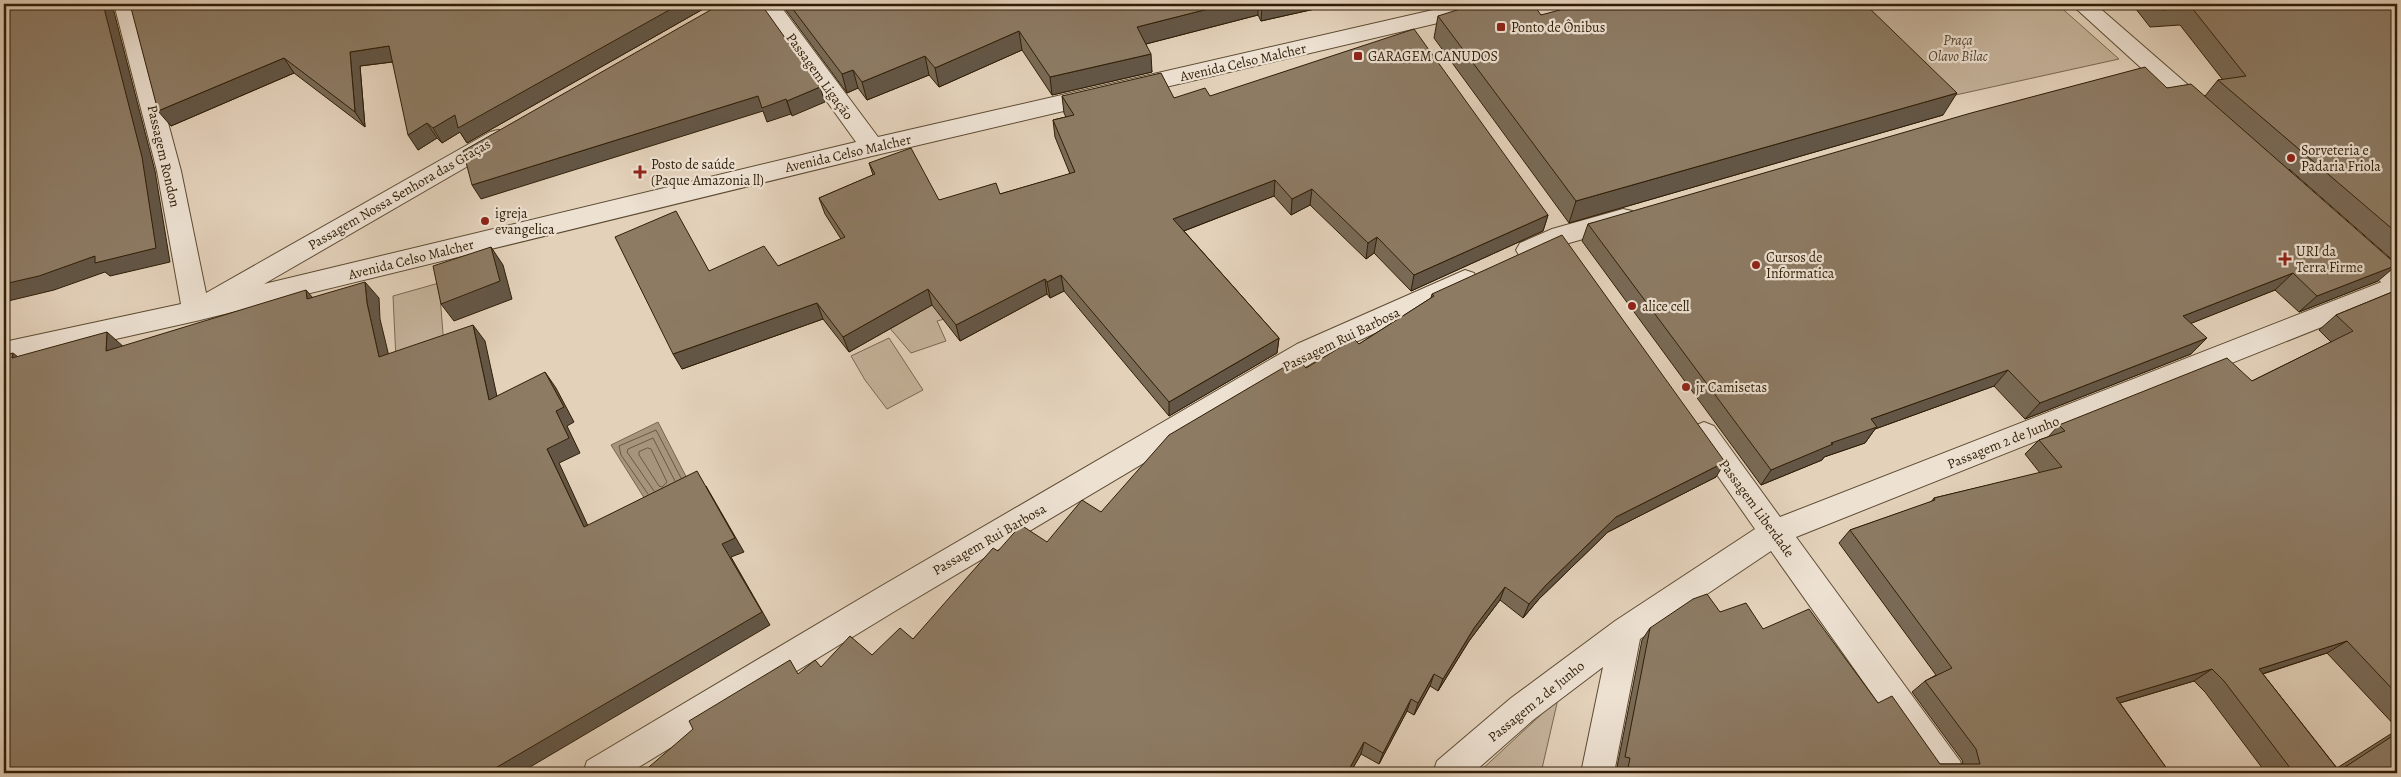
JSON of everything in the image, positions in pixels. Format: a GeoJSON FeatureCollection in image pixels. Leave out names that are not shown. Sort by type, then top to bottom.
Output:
{"type":"FeatureCollection","features":[{"type":"Feature","properties":{"kind":"street","name":"Passagem Rondon"},"geometry":{"type":"LineString","coordinates":[[125,4],[169,171],[196,310]]}},
{"type":"Feature","properties":{"kind":"street","name":"Passagem Ligação"},"geometry":{"type":"LineString","coordinates":[[768,4],[872,147]]}},
{"type":"Feature","properties":{"kind":"street","name":"Avenida Celso Malcher"},"geometry":{"type":"LineString","coordinates":[[4,353],[196,310],[872,147],[1489,4]]}},
{"type":"Feature","properties":{"kind":"street"},"geometry":{"type":"LineString","coordinates":[[2082,4],[2220,126]]}},
{"type":"Feature","properties":{"kind":"street"},"geometry":{"type":"LineString","coordinates":[[1409,23],[1426,47]]}},
{"type":"Feature","properties":{"kind":"street"},"geometry":{"type":"LineString","coordinates":[[2126,76],[2154,68]]}},
{"type":"Feature","properties":{"kind":"street","name":"Passagem Nossa Senhora das Graças"},"geometry":{"type":"LineString","coordinates":[[196,310],[516,128]]}},
{"type":"Feature","properties":{"kind":"street","name":"Passagem Rui Barbosa"},"geometry":{"type":"LineString","coordinates":[[599,773],[897,593],[1307,352],[1561,236],[1647,211]]}},
{"type":"Feature","properties":{"kind":"street"},"geometry":{"type":"LineString","coordinates":[[1544,212],[1578,260]]}},
{"type":"Feature","properties":{"kind":"street"},"geometry":{"type":"LineString","coordinates":[[2346,236],[2397,281]]}},
{"type":"Feature","properties":{"kind":"street","name":"Passagem 2 de Junho"},"geometry":{"type":"LineString","coordinates":[[1449,773],[1522,709],[1626,631],[1775,532],[2397,286]]}},
{"type":"Feature","properties":{"kind":"street","name":"Passagem Liberdade"},"geometry":{"type":"LineString","coordinates":[[1688,412],[1948,773]]}},
{"type":"Feature","properties":{"kind":"street"},"geometry":{"type":"LineString","coordinates":[[1598,773],[1626,631]]}},
{"type":"Feature","properties":{"kind":"green space","name":"Praça Olavo Bilac"},"geometry":{"type":"Polygon","coordinates":[[[1857,4],[2057,4],[2119,59],[1942,98],[1857,4]]]}},
{"type":"Feature","properties":{"kind":"green space"},"geometry":{"type":"Polygon","coordinates":[[[937,282],[956,316],[937,321],[946,341],[911,353],[876,312],[937,282]]]}},
{"type":"Feature","properties":{"kind":"green space"},"geometry":{"type":"Polygon","coordinates":[[[439,283],[444,346],[396,360],[393,296],[439,283]]]}},
{"type":"Feature","properties":{"kind":"green space"},"geometry":{"type":"Polygon","coordinates":[[[889,338],[923,390],[887,409],[865,380],[851,356],[889,338]]]}},
{"type":"Feature","properties":{"kind":"green space"},"geometry":{"type":"Polygon","coordinates":[[[1558,699],[1541,773],[1478,773],[1558,699]]]}},
{"type":"Feature","properties":{"kind":"water"},"geometry":{"type":"Polygon","coordinates":[[[658,422],[694,492],[653,512],[611,445],[658,422]]]}},
{"type":"Feature","properties":{"kind":"building"},"geometry":{"type":"Polygon","coordinates":[[[4,4],[103,4],[142,157],[156,248],[95,263],[95,256],[39,276],[4,284],[4,4]]]}},
{"type":"Feature","properties":{"kind":"building"},"geometry":{"type":"Polygon","coordinates":[[[130,4],[680,4],[458,128],[455,115],[433,128],[427,123],[408,135],[389,46],[350,52],[355,112],[284,58],[158,111],[130,4]]]}},
{"type":"Feature","properties":{"kind":"building"},"geometry":{"type":"Polygon","coordinates":[[[721,4],[761,4],[820,87],[787,101],[786,99],[762,108],[758,96],[472,185],[463,151],[721,4]]]}},
{"type":"Feature","properties":{"kind":"building"},"geometry":{"type":"Polygon","coordinates":[[[789,4],[1228,4],[1137,27],[1151,54],[1050,77],[1019,31],[935,68],[925,56],[862,82],[853,70],[842,74],[789,4]]]}},
{"type":"Feature","properties":{"kind":"building"},"geometry":{"type":"Polygon","coordinates":[[[1476,4],[1533,4],[1541,15],[1582,4],[1829,4],[1834,9],[1852,4],[1865,4],[1957,93],[1576,201],[1438,16],[1476,4]]]}},
{"type":"Feature","properties":{"kind":"building"},"geometry":{"type":"Polygon","coordinates":[[[2157,4],[2397,4],[2397,233],[2218,80],[2246,76],[2192,8],[2162,10],[2157,4]]]}},
{"type":"Feature","properties":{"kind":"building"},"geometry":{"type":"Polygon","coordinates":[[[1414,29],[1548,215],[1414,275],[1377,237],[1368,243],[1312,189],[1292,199],[1275,180],[1173,219],[1279,338],[1169,402],[1061,275],[1047,282],[1045,279],[956,325],[928,289],[843,337],[817,303],[673,354],[615,237],[676,211],[709,271],[764,246],[778,266],[845,237],[819,198],[875,174],[869,163],[911,148],[939,200],[996,183],[1000,194],[1075,172],[1053,120],[1074,115],[1062,96],[1161,73],[1174,98],[1205,88],[1210,96],[1414,29]]]}},
{"type":"Feature","properties":{"kind":"building"},"geometry":{"type":"Polygon","coordinates":[[[2145,67],[2167,88],[2191,84],[2397,265],[2317,296],[2293,273],[2183,316],[2207,338],[2040,403],[2008,370],[1871,419],[1877,427],[1831,443],[1833,444],[1771,470],[1588,224],[1971,113],[2145,67]]]}},
{"type":"Feature","properties":{"kind":"building"},"geometry":{"type":"Polygon","coordinates":[[[1562,235],[1725,462],[1616,517],[1529,604],[1505,587],[1474,628],[1443,679],[1434,674],[1418,703],[1411,699],[1383,753],[1364,742],[1347,773],[642,773],[693,729],[689,721],[790,660],[798,674],[815,660],[821,667],[850,636],[872,655],[900,628],[913,639],[993,548],[998,551],[1021,525],[1047,542],[1082,500],[1101,512],[1169,435],[1298,359],[1306,368],[1354,339],[1359,344],[1434,296],[1432,294],[1562,235]]]}},
{"type":"Feature","properties":{"kind":"building"},"geometry":{"type":"Polygon","coordinates":[[[491,247],[500,281],[441,304],[433,266],[491,247]]]}},
{"type":"Feature","properties":{"kind":"building"},"geometry":{"type":"Polygon","coordinates":[[[365,282],[367,303],[379,357],[473,325],[489,400],[545,372],[564,407],[556,411],[569,438],[547,449],[584,527],[697,471],[735,538],[722,544],[762,612],[487,773],[4,773],[4,355],[13,353],[12,358],[107,332],[106,351],[306,290],[307,299],[365,282]]]}},
{"type":"Feature","properties":{"kind":"building"},"geometry":{"type":"Polygon","coordinates":[[[2397,290],[2397,694],[2347,641],[2259,669],[2339,771],[2397,733],[2397,773],[2294,773],[2224,681],[2212,669],[2116,698],[2170,773],[1627,773],[1630,758],[1625,757],[1650,628],[1693,599],[1707,594],[1720,612],[1746,603],[1763,629],[1809,609],[1878,703],[1892,696],[1940,764],[1980,764],[1976,749],[1925,681],[1952,668],[1850,530],[1935,500],[1934,498],[2062,467],[2039,440],[2065,431],[2059,425],[2227,358],[2252,381],[2353,331],[2336,315],[2397,290]]]}},
{"type":"Feature","properties":{"kind":"place","name":"Ponto de Ônibus"},"geometry":{"type":"Point","coordinates":[1501,27]}},
{"type":"Feature","properties":{"kind":"place","name":"GARAGEM CANUDOS"},"geometry":{"type":"Point","coordinates":[1358,56]}},
{"type":"Feature","properties":{"kind":"place","name":"Sorveteria e Padaria Friola"},"geometry":{"type":"Point","coordinates":[2291,158]}},
{"type":"Feature","properties":{"kind":"place","name":"Posto de saúde (Paque Amazonia ll)"},"geometry":{"type":"Point","coordinates":[640,172]}},
{"type":"Feature","properties":{"kind":"place","name":"igreja evangelica"},"geometry":{"type":"Point","coordinates":[485,221]}},
{"type":"Feature","properties":{"kind":"place","name":"URI da Terra Firme"},"geometry":{"type":"Point","coordinates":[2285,259]}},
{"type":"Feature","properties":{"kind":"place","name":"Cursos de Informatica"},"geometry":{"type":"Point","coordinates":[1756,265]}},
{"type":"Feature","properties":{"kind":"place","name":"alice cell"},"geometry":{"type":"Point","coordinates":[1632,306]}},
{"type":"Feature","properties":{"kind":"place","name":"jr Camisetas"},"geometry":{"type":"Point","coordinates":[1686,387]}}]}
